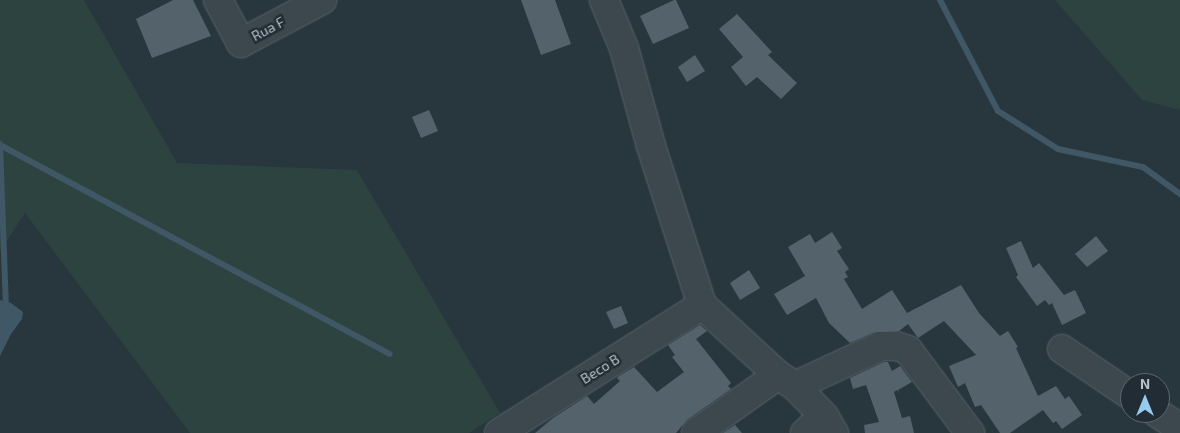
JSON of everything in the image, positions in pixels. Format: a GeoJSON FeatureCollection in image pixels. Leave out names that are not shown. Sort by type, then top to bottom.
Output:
{"type":"FeatureCollection","features":[{"type":"Feature","properties":{"kind":"street","name":"Rua F"},"geometry":{"type":"LineString","coordinates":[[218,0],[241,43],[322,0]]}},
{"type":"Feature","properties":{"kind":"street"},"geometry":{"type":"LineString","coordinates":[[604,0],[624,48],[651,146],[702,304],[786,381],[821,427]]}},
{"type":"Feature","properties":{"kind":"street","name":"Beco B"},"geometry":{"type":"LineString","coordinates":[[499,433],[702,304]]}},
{"type":"Feature","properties":{"kind":"street"},"geometry":{"type":"LineString","coordinates":[[696,433],[786,381],[881,346],[896,346],[908,350],[970,433]]}},
{"type":"Feature","properties":{"kind":"street"},"geometry":{"type":"LineString","coordinates":[[1062,348],[1120,388]]}},
{"type":"Feature","properties":{"kind":"green space"},"geometry":{"type":"Polygon","coordinates":[[[0,0],[84,0],[177,163],[357,170],[500,413],[469,433],[190,433],[25,213],[0,251],[0,0]]]}},
{"type":"Feature","properties":{"kind":"green space"},"geometry":{"type":"Polygon","coordinates":[[[1055,0],[1180,0],[1180,110],[1142,100],[1055,0]]]}},
{"type":"Feature","properties":{"kind":"water"},"geometry":{"type":"Polygon","coordinates":[[[0,300],[11,303],[23,312],[22,319],[11,334],[0,356],[0,300]]]}},
{"type":"Feature","properties":{"kind":"building"},"geometry":{"type":"Polygon","coordinates":[[[173,0],[193,0],[211,36],[152,58],[136,19],[173,0]]]}},
{"type":"Feature","properties":{"kind":"building"},"geometry":{"type":"Polygon","coordinates":[[[521,0],[555,0],[571,44],[541,55],[521,0]]]}},
{"type":"Feature","properties":{"kind":"building"},"geometry":{"type":"Polygon","coordinates":[[[676,0],[689,28],[653,44],[640,16],[676,0]]]}},
{"type":"Feature","properties":{"kind":"building"},"geometry":{"type":"Polygon","coordinates":[[[737,14],[772,52],[768,55],[797,83],[781,99],[757,77],[746,86],[731,67],[743,57],[719,29],[737,14]]]}},
{"type":"Feature","properties":{"kind":"building"},"geometry":{"type":"Polygon","coordinates":[[[695,55],[705,71],[687,82],[678,67],[695,55]]]}},
{"type":"Feature","properties":{"kind":"building"},"geometry":{"type":"Polygon","coordinates":[[[429,110],[438,131],[421,138],[412,117],[429,110]]]}},
{"type":"Feature","properties":{"kind":"building"},"geometry":{"type":"Polygon","coordinates":[[[832,232],[842,248],[837,251],[849,269],[845,272],[848,277],[844,279],[862,309],[892,290],[907,313],[961,285],[979,313],[1000,336],[1008,331],[1018,347],[1016,348],[1038,396],[1056,386],[1065,399],[1069,396],[1082,415],[1062,429],[1056,421],[1053,423],[1043,410],[1010,433],[1000,433],[981,405],[975,407],[965,383],[958,387],[949,366],[976,355],[944,321],[918,338],[908,324],[899,331],[875,332],[850,343],[829,323],[816,298],[787,315],[774,294],[805,276],[788,247],[810,234],[815,243],[832,232]]]}},
{"type":"Feature","properties":{"kind":"building"},"geometry":{"type":"Polygon","coordinates":[[[1096,236],[1108,251],[1087,267],[1075,254],[1096,236]]]}},
{"type":"Feature","properties":{"kind":"building"},"geometry":{"type":"Polygon","coordinates":[[[1021,241],[1033,268],[1039,263],[1064,295],[1075,290],[1086,313],[1062,325],[1052,303],[1049,305],[1045,300],[1037,306],[1016,277],[1018,275],[1006,248],[1021,241]]]}},
{"type":"Feature","properties":{"kind":"building"},"geometry":{"type":"Polygon","coordinates":[[[749,270],[760,288],[740,300],[730,283],[749,270]]]}},
{"type":"Feature","properties":{"kind":"building"},"geometry":{"type":"Polygon","coordinates":[[[621,306],[628,323],[614,329],[606,312],[621,306]]]}},
{"type":"Feature","properties":{"kind":"building"},"geometry":{"type":"Polygon","coordinates":[[[700,325],[707,331],[696,339],[731,383],[728,386],[731,389],[687,420],[676,433],[535,433],[553,418],[587,396],[594,404],[620,381],[617,378],[619,376],[634,367],[657,392],[684,372],[672,357],[675,355],[668,345],[700,325]]]}},
{"type":"Feature","properties":{"kind":"building"},"geometry":{"type":"Polygon","coordinates":[[[884,362],[888,362],[892,371],[900,366],[912,382],[898,390],[899,393],[897,390],[894,392],[902,418],[910,416],[914,433],[865,433],[864,425],[879,422],[866,385],[853,389],[850,378],[884,362]]]}},
{"type":"Feature","properties":{"kind":"building"},"geometry":{"type":"Polygon","coordinates":[[[735,425],[742,433],[723,433],[735,425]]]}},
{"type":"Feature","properties":{"kind":"waterway"},"geometry":{"type":"LineString","coordinates":[[940,0],[998,111],[1058,149],[1143,167],[1180,194]]}},
{"type":"Feature","properties":{"kind":"waterway"},"geometry":{"type":"LineString","coordinates":[[0,144],[6,308]]}},
{"type":"Feature","properties":{"kind":"waterway"},"geometry":{"type":"LineString","coordinates":[[0,145],[390,354]]}}]}
